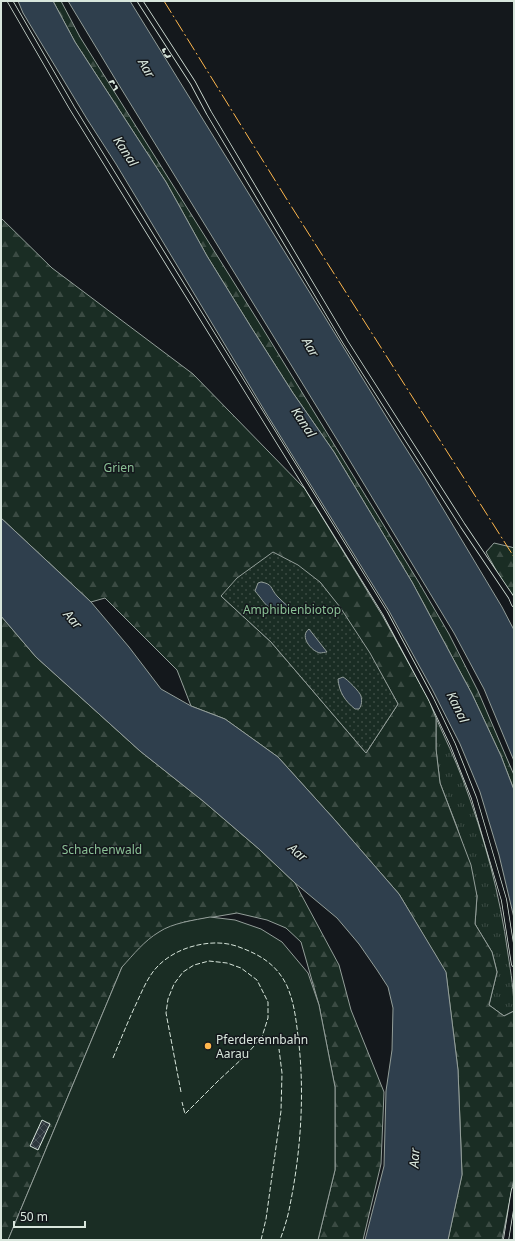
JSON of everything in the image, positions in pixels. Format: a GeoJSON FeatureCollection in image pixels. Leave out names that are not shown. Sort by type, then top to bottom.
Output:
{"type":"FeatureCollection","features":[{"type":"Feature","properties":{"kind":"lane"},"geometry":{"type":"LineString","coordinates":[[10,1],[72,108],[385,613],[431,699],[453,744],[474,798],[504,900],[514,964]]}},
{"type":"Feature","properties":{"kind":"lane"},"geometry":{"type":"LineString","coordinates":[[140,1],[193,83],[209,114],[346,343],[463,526],[511,597],[514,604]]}},
{"type":"Feature","properties":{"kind":"lane"},"geometry":{"type":"LineString","coordinates":[[506,1240],[514,1190]]}},
{"type":"Feature","properties":{"kind":"green space"},"geometry":{"type":"Polygon","coordinates":[[[53,1],[61,1],[80,37],[260,324],[449,634],[478,691],[514,775],[514,790],[501,756],[472,694],[412,582],[334,452],[293,393],[207,256],[166,182],[75,42],[53,1]]]}},
{"type":"Feature","properties":{"kind":"green space","name":"Grien"},"geometry":{"type":"Polygon","coordinates":[[[1,218],[52,268],[193,374],[305,489],[382,615],[428,698],[436,718],[436,749],[440,783],[471,865],[477,896],[475,924],[492,952],[497,972],[489,1005],[504,1016],[514,1011],[514,1178],[502,1240],[448,1240],[462,1174],[458,1070],[446,973],[399,894],[278,757],[225,719],[191,706],[177,670],[105,598],[91,602],[1,518],[1,218]],[[320,582],[221,596],[271,642],[366,753],[398,704],[361,641],[320,582]]]}},
{"type":"Feature","properties":{"kind":"green space"},"geometry":{"type":"Polygon","coordinates":[[[494,543],[514,548],[514,597],[511,597],[486,552],[494,543]]]}},
{"type":"Feature","properties":{"kind":"green space","name":"Amphibienbiotop"},"geometry":{"type":"Polygon","coordinates":[[[273,552],[298,565],[320,582],[340,607],[370,653],[398,704],[366,753],[271,642],[221,596],[237,578],[273,552]]]}},
{"type":"Feature","properties":{"kind":"green space","name":"Schachenwald"},"geometry":{"type":"Polygon","coordinates":[[[1,616],[36,657],[140,751],[203,801],[259,849],[295,883],[339,965],[351,1010],[384,1092],[381,1164],[363,1240],[318,1240],[335,1170],[335,1087],[319,1005],[301,942],[286,928],[267,920],[237,913],[184,922],[122,967],[8,1240],[1,1240],[1,616]]]}},
{"type":"Feature","properties":{"kind":"green space"},"geometry":{"type":"Polygon","coordinates":[[[436,718],[457,764],[471,801],[496,887],[505,932],[514,1011],[504,1016],[489,1005],[497,972],[492,952],[475,924],[477,896],[457,827],[440,783],[436,749],[436,718]]]}},
{"type":"Feature","properties":{"kind":"green space","name":"Pferderennbahn Aarau"},"geometry":{"type":"Polygon","coordinates":[[[210,917],[235,920],[261,929],[282,942],[308,973],[319,1005],[335,1087],[335,1170],[318,1240],[8,1240],[122,967],[144,944],[164,929],[184,922],[210,917]]]}},
{"type":"Feature","properties":{"kind":"water","name":"Kanal"},"geometry":{"type":"Polygon","coordinates":[[[18,1],[53,1],[75,42],[166,182],[207,256],[293,393],[334,452],[412,582],[472,694],[501,756],[514,790],[514,918],[499,855],[480,792],[460,744],[432,689],[389,611],[266,413],[116,164],[87,119],[23,13],[18,1]]]}},
{"type":"Feature","properties":{"kind":"water","name":"Aar"},"geometry":{"type":"Polygon","coordinates":[[[68,1],[130,1],[424,477],[502,607],[514,630],[514,761],[484,689],[454,633],[68,1]]]}},
{"type":"Feature","properties":{"kind":"water","name":"Aar"},"geometry":{"type":"Polygon","coordinates":[[[1,518],[91,602],[129,647],[161,689],[191,706],[225,719],[278,757],[399,894],[446,972],[458,1070],[462,1175],[448,1240],[365,1240],[384,1166],[386,1091],[392,1050],[393,1008],[388,987],[359,944],[337,918],[295,883],[259,849],[203,801],[140,751],[36,657],[1,616],[1,518]]]}},
{"type":"Feature","properties":{"kind":"water"},"geometry":{"type":"Polygon","coordinates":[[[261,582],[269,585],[277,596],[289,607],[272,609],[265,604],[255,591],[258,583],[261,582]]]}},
{"type":"Feature","properties":{"kind":"water"},"geometry":{"type":"Polygon","coordinates":[[[309,629],[327,652],[317,652],[307,643],[305,635],[309,629]]]}},
{"type":"Feature","properties":{"kind":"water"},"geometry":{"type":"Polygon","coordinates":[[[343,677],[360,694],[362,702],[359,709],[355,709],[351,706],[341,692],[338,679],[343,677]]]}},
{"type":"Feature","properties":{"kind":"building"},"geometry":{"type":"Polygon","coordinates":[[[42,1120],[50,1124],[38,1150],[30,1146],[42,1120]]]}},
{"type":"Feature","properties":{"kind":"fence"},"geometry":{"type":"LineString","coordinates":[[113,1058],[147,982],[156,968],[173,954],[198,945],[208,943],[224,943],[234,945],[261,957],[278,972],[287,986],[293,1004],[298,1036],[301,1078],[301,1121],[297,1164],[286,1223],[280,1240]]}},
{"type":"Feature","properties":{"kind":"fence"},"geometry":{"type":"LineString","coordinates":[[181,1092],[166,1013],[168,999],[174,984],[183,972],[194,965],[209,961],[227,963],[241,968],[257,980],[268,1002],[268,1018],[262,1037],[246,1055],[185,1114],[182,1102]]}},
{"type":"Feature","properties":{"kind":"fence"},"geometry":{"type":"LineString","coordinates":[[261,1240],[266,1219],[281,1111],[282,1073],[279,1049]]}},
{"type":"Feature","properties":{"kind":"wall"},"geometry":{"type":"LineString","coordinates":[[164,52],[163,50],[165,49]]}},
{"type":"Feature","properties":{"kind":"wall"},"geometry":{"type":"LineString","coordinates":[[165,55],[167,57],[170,56]]}},
{"type":"Feature","properties":{"kind":"wall"},"geometry":{"type":"LineString","coordinates":[[110,82],[113,81],[114,83]]}},
{"type":"Feature","properties":{"kind":"wall"},"geometry":{"type":"LineString","coordinates":[[114,90],[117,88],[116,86]]}},
{"type":"Feature","properties":{"kind":"power"},"geometry":{"type":"LineString","coordinates":[[164,1],[286,198],[514,557]]}},
{"type":"Feature","properties":{"kind":"place","name":"Pferderennbahn Aarau"},"geometry":{"type":"Point","coordinates":[208,1046]}}]}
